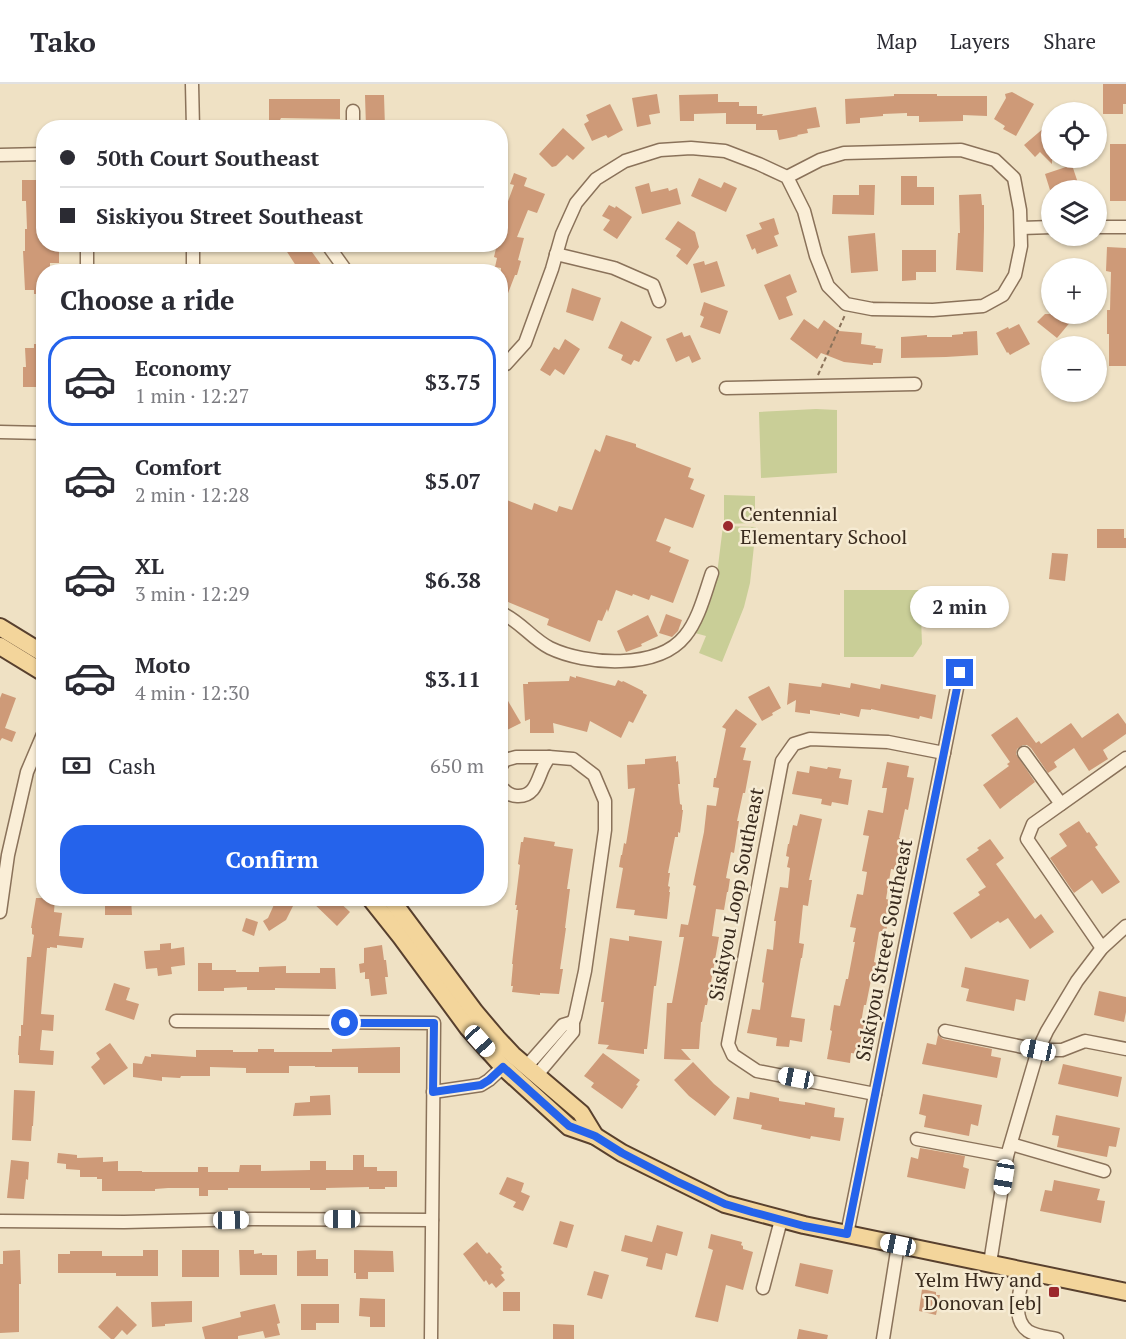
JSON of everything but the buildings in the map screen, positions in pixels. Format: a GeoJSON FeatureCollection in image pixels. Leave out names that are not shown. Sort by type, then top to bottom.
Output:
{"type":"FeatureCollection","features":[{"type":"Feature","properties":{"kind":"main road"},"geometry":{"type":"LineString","coordinates":[[0,627],[36,649]]}},
{"type":"Feature","properties":{"kind":"main road"},"geometry":{"type":"LineString","coordinates":[[0,646],[36,668]]}},
{"type":"Feature","properties":{"kind":"main road"},"geometry":{"type":"LineString","coordinates":[[376,906],[468,1028],[503,1067],[569,1126],[595,1136],[622,1153],[725,1204],[781,1220],[898,1245],[1126,1289]]}},
{"type":"Feature","properties":{"kind":"main road"},"geometry":{"type":"LineString","coordinates":[[396,906],[497,1038],[531,1071],[581,1113],[595,1136]]}},
{"type":"Feature","properties":{"kind":"street"},"geometry":{"type":"LineString","coordinates":[[192,84],[193,120]]}},
{"type":"Feature","properties":{"kind":"street"},"geometry":{"type":"LineString","coordinates":[[353,111],[353,120]]}},
{"type":"Feature","properties":{"kind":"street"},"geometry":{"type":"LineString","coordinates":[[508,362],[525,343],[562,234],[576,203],[596,179],[625,161],[660,150],[691,148],[725,151],[787,177],[804,211],[816,256],[828,286],[846,304],[872,309],[933,310],[983,306],[1003,295],[1015,275],[1021,246],[1020,210],[1014,178],[995,160],[961,150],[844,153],[820,160],[787,177]]}},
{"type":"Feature","properties":{"kind":"street"},"geometry":{"type":"LineString","coordinates":[[0,155],[36,154]]}},
{"type":"Feature","properties":{"kind":"street"},"geometry":{"type":"LineString","coordinates":[[1107,227],[1126,227]]}},
{"type":"Feature","properties":{"kind":"street"},"geometry":{"type":"LineString","coordinates":[[1021,228],[1041,228]]}},
{"type":"Feature","properties":{"kind":"street"},"geometry":{"type":"LineString","coordinates":[[556,254],[614,268],[653,285],[659,301]]}},
{"type":"Feature","properties":{"kind":"street"},"geometry":{"type":"LineString","coordinates":[[726,388],[915,384]]}},
{"type":"Feature","properties":{"kind":"street"},"geometry":{"type":"LineString","coordinates":[[0,432],[36,433]]}},
{"type":"Feature","properties":{"kind":"street"},"geometry":{"type":"LineString","coordinates":[[508,616],[534,638],[563,653],[607,661],[650,658],[667,652],[677,645],[692,627],[712,573]]}},
{"type":"Feature","properties":{"kind":"street","name":"Siskiyou Street Southeast"},"geometry":{"type":"LineString","coordinates":[[847,1234],[960,673]]}},
{"type":"Feature","properties":{"kind":"street","name":"Siskiyou Loop Southeast"},"geometry":{"type":"LineString","coordinates":[[875,1094],[757,1071],[733,1055],[728,1044],[779,773],[782,761],[794,744],[810,739],[888,742],[944,753]]}},
{"type":"Feature","properties":{"kind":"street"},"geometry":{"type":"LineString","coordinates":[[0,912],[8,855],[27,772],[36,751]]}},
{"type":"Feature","properties":{"kind":"street"},"geometry":{"type":"LineString","coordinates":[[1024,753],[1061,804]]}},
{"type":"Feature","properties":{"kind":"street"},"geometry":{"type":"LineString","coordinates":[[508,759],[516,757],[573,759],[594,776],[605,801],[605,830],[585,971],[573,1022],[573,1032],[531,1071]]}},
{"type":"Feature","properties":{"kind":"street"},"geometry":{"type":"LineString","coordinates":[[508,793],[516,796],[526,795],[535,788],[549,757]]}},
{"type":"Feature","properties":{"kind":"street"},"geometry":{"type":"LineString","coordinates":[[1102,948],[1027,839],[1033,824],[1126,758]]}},
{"type":"Feature","properties":{"kind":"street"},"geometry":{"type":"LineString","coordinates":[[990,1263],[1009,1150],[1038,1050],[1077,981],[1102,948],[1126,926]]}},
{"type":"Feature","properties":{"kind":"street"},"geometry":{"type":"LineString","coordinates":[[176,1021],[434,1023],[431,1339]]}},
{"type":"Feature","properties":{"kind":"street"},"geometry":{"type":"LineString","coordinates":[[945,1031],[1038,1050],[1062,1050],[1085,1041],[1126,1049]]}},
{"type":"Feature","properties":{"kind":"street"},"geometry":{"type":"LineString","coordinates":[[433,1092],[481,1085],[503,1067]]}},
{"type":"Feature","properties":{"kind":"street"},"geometry":{"type":"LineString","coordinates":[[917,1139],[1009,1150],[1104,1171]]}},
{"type":"Feature","properties":{"kind":"street"},"geometry":{"type":"LineString","coordinates":[[0,1221],[432,1220]]}},
{"type":"Feature","properties":{"kind":"street"},"geometry":{"type":"LineString","coordinates":[[762,1288],[781,1220]]}},
{"type":"Feature","properties":{"kind":"street"},"geometry":{"type":"LineString","coordinates":[[883,1339],[898,1245]]}},
{"type":"Feature","properties":{"kind":"street"},"geometry":{"type":"LineString","coordinates":[[1024,1270],[1018,1304],[1021,1322],[1036,1335],[1057,1339]]}},
{"type":"Feature","properties":{"kind":"path"},"geometry":{"type":"LineString","coordinates":[[813,386],[845,315]]}},
{"type":"Feature","properties":{"kind":"green space"},"geometry":{"type":"Polygon","coordinates":[[[837,410],[837,473],[761,478],[759,412],[837,410]]]}},
{"type":"Feature","properties":{"kind":"green space"},"geometry":{"type":"Polygon","coordinates":[[[724,495],[755,496],[755,523],[724,524],[724,495]]]}},
{"type":"Feature","properties":{"kind":"green space"},"geometry":{"type":"Polygon","coordinates":[[[723,526],[756,527],[750,583],[744,607],[722,662],[699,653],[706,636],[695,633],[717,574],[723,526]]]}},
{"type":"Feature","properties":{"kind":"green space"},"geometry":{"type":"Polygon","coordinates":[[[844,590],[920,590],[922,644],[913,657],[844,657],[844,590]]]}},
{"type":"Feature","properties":{"kind":"place","name":"Centennial Elementary School"},"geometry":{"type":"Point","coordinates":[728,526]}},
{"type":"Feature","properties":{"kind":"place","name":"Yelm Hwy and Donovan [eb]"},"geometry":{"type":"Point","coordinates":[1054,1292]}},
{"type":"Feature","properties":{"kind":"route"},"geometry":{"type":"LineString","coordinates":[[345,1023],[434,1023],[433,1092],[481,1085],[503,1067],[569,1126],[595,1136],[676,1181],[725,1204],[804,1226],[847,1234],[960,673]]}}]}
